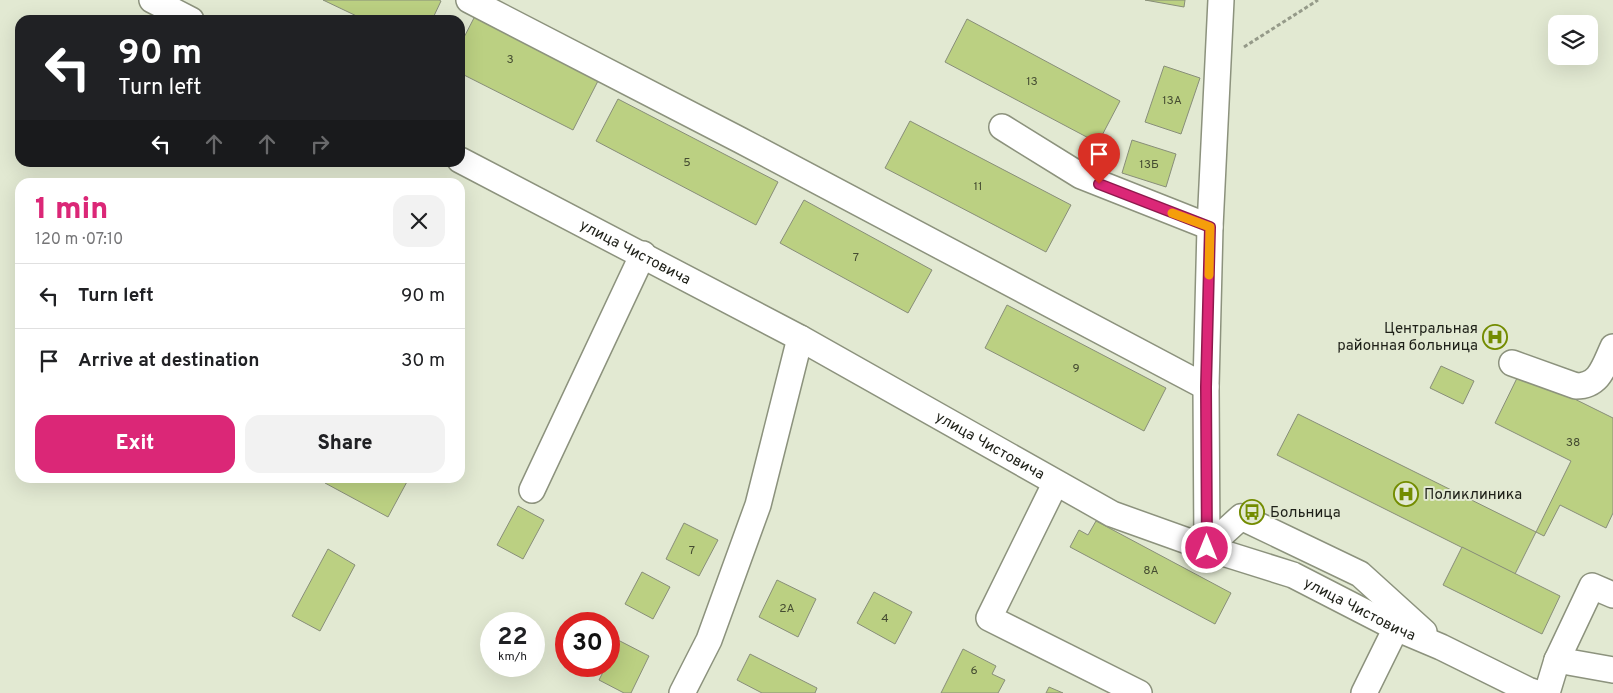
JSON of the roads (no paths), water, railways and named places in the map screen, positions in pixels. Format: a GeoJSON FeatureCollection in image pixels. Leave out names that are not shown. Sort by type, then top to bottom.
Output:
{"type":"FeatureCollection","features":[{"type":"Feature","properties":{"kind":"street"},"geometry":{"type":"LineString","coordinates":[[469,0],[740,140],[1206,387]]}},
{"type":"Feature","properties":{"kind":"street"},"geometry":{"type":"LineString","coordinates":[[1207,548],[1206,387],[1210,227],[1221,0]]}},
{"type":"Feature","properties":{"kind":"street"},"geometry":{"type":"LineString","coordinates":[[168,3],[184,15]]}},
{"type":"Feature","properties":{"kind":"street"},"geometry":{"type":"LineString","coordinates":[[1002,127],[1081,176],[1210,227]]}},
{"type":"Feature","properties":{"kind":"street","name":"улица Чистовича"},"geometry":{"type":"LineString","coordinates":[[465,163],[643,254],[800,338],[1112,514],[1207,548],[1293,575],[1396,628],[1441,647],[1537,693]]}},
{"type":"Feature","properties":{"kind":"street"},"geometry":{"type":"LineString","coordinates":[[532,490],[643,254]]}},
{"type":"Feature","properties":{"kind":"street"},"geometry":{"type":"LineString","coordinates":[[682,693],[709,640],[758,505],[800,338]]}},
{"type":"Feature","properties":{"kind":"street"},"geometry":{"type":"LineString","coordinates":[[1512,363],[1576,386],[1586,386],[1600,373],[1613,347]]}},
{"type":"Feature","properties":{"kind":"street"},"geometry":{"type":"LineString","coordinates":[[1053,488],[989,618],[1139,693]]}},
{"type":"Feature","properties":{"kind":"street"},"geometry":{"type":"LineString","coordinates":[[1207,548],[1241,517],[1360,574],[1441,647]]}},
{"type":"Feature","properties":{"kind":"street"},"geometry":{"type":"LineString","coordinates":[[1547,693],[1557,660],[1592,586],[1613,595]]}},
{"type":"Feature","properties":{"kind":"street"},"geometry":{"type":"LineString","coordinates":[[1364,693],[1396,628]]}},
{"type":"Feature","properties":{"kind":"street"},"geometry":{"type":"LineString","coordinates":[[1557,660],[1613,670]]}},
{"type":"Feature","properties":{"kind":"place","name":"Центральная районная больница"},"geometry":{"type":"Point","coordinates":[1495,337]}},
{"type":"Feature","properties":{"kind":"place","name":"Поликлиника"},"geometry":{"type":"Point","coordinates":[1406,494]}},
{"type":"Feature","properties":{"kind":"place","name":"Больница"},"geometry":{"type":"Point","coordinates":[1252,512]}}]}
